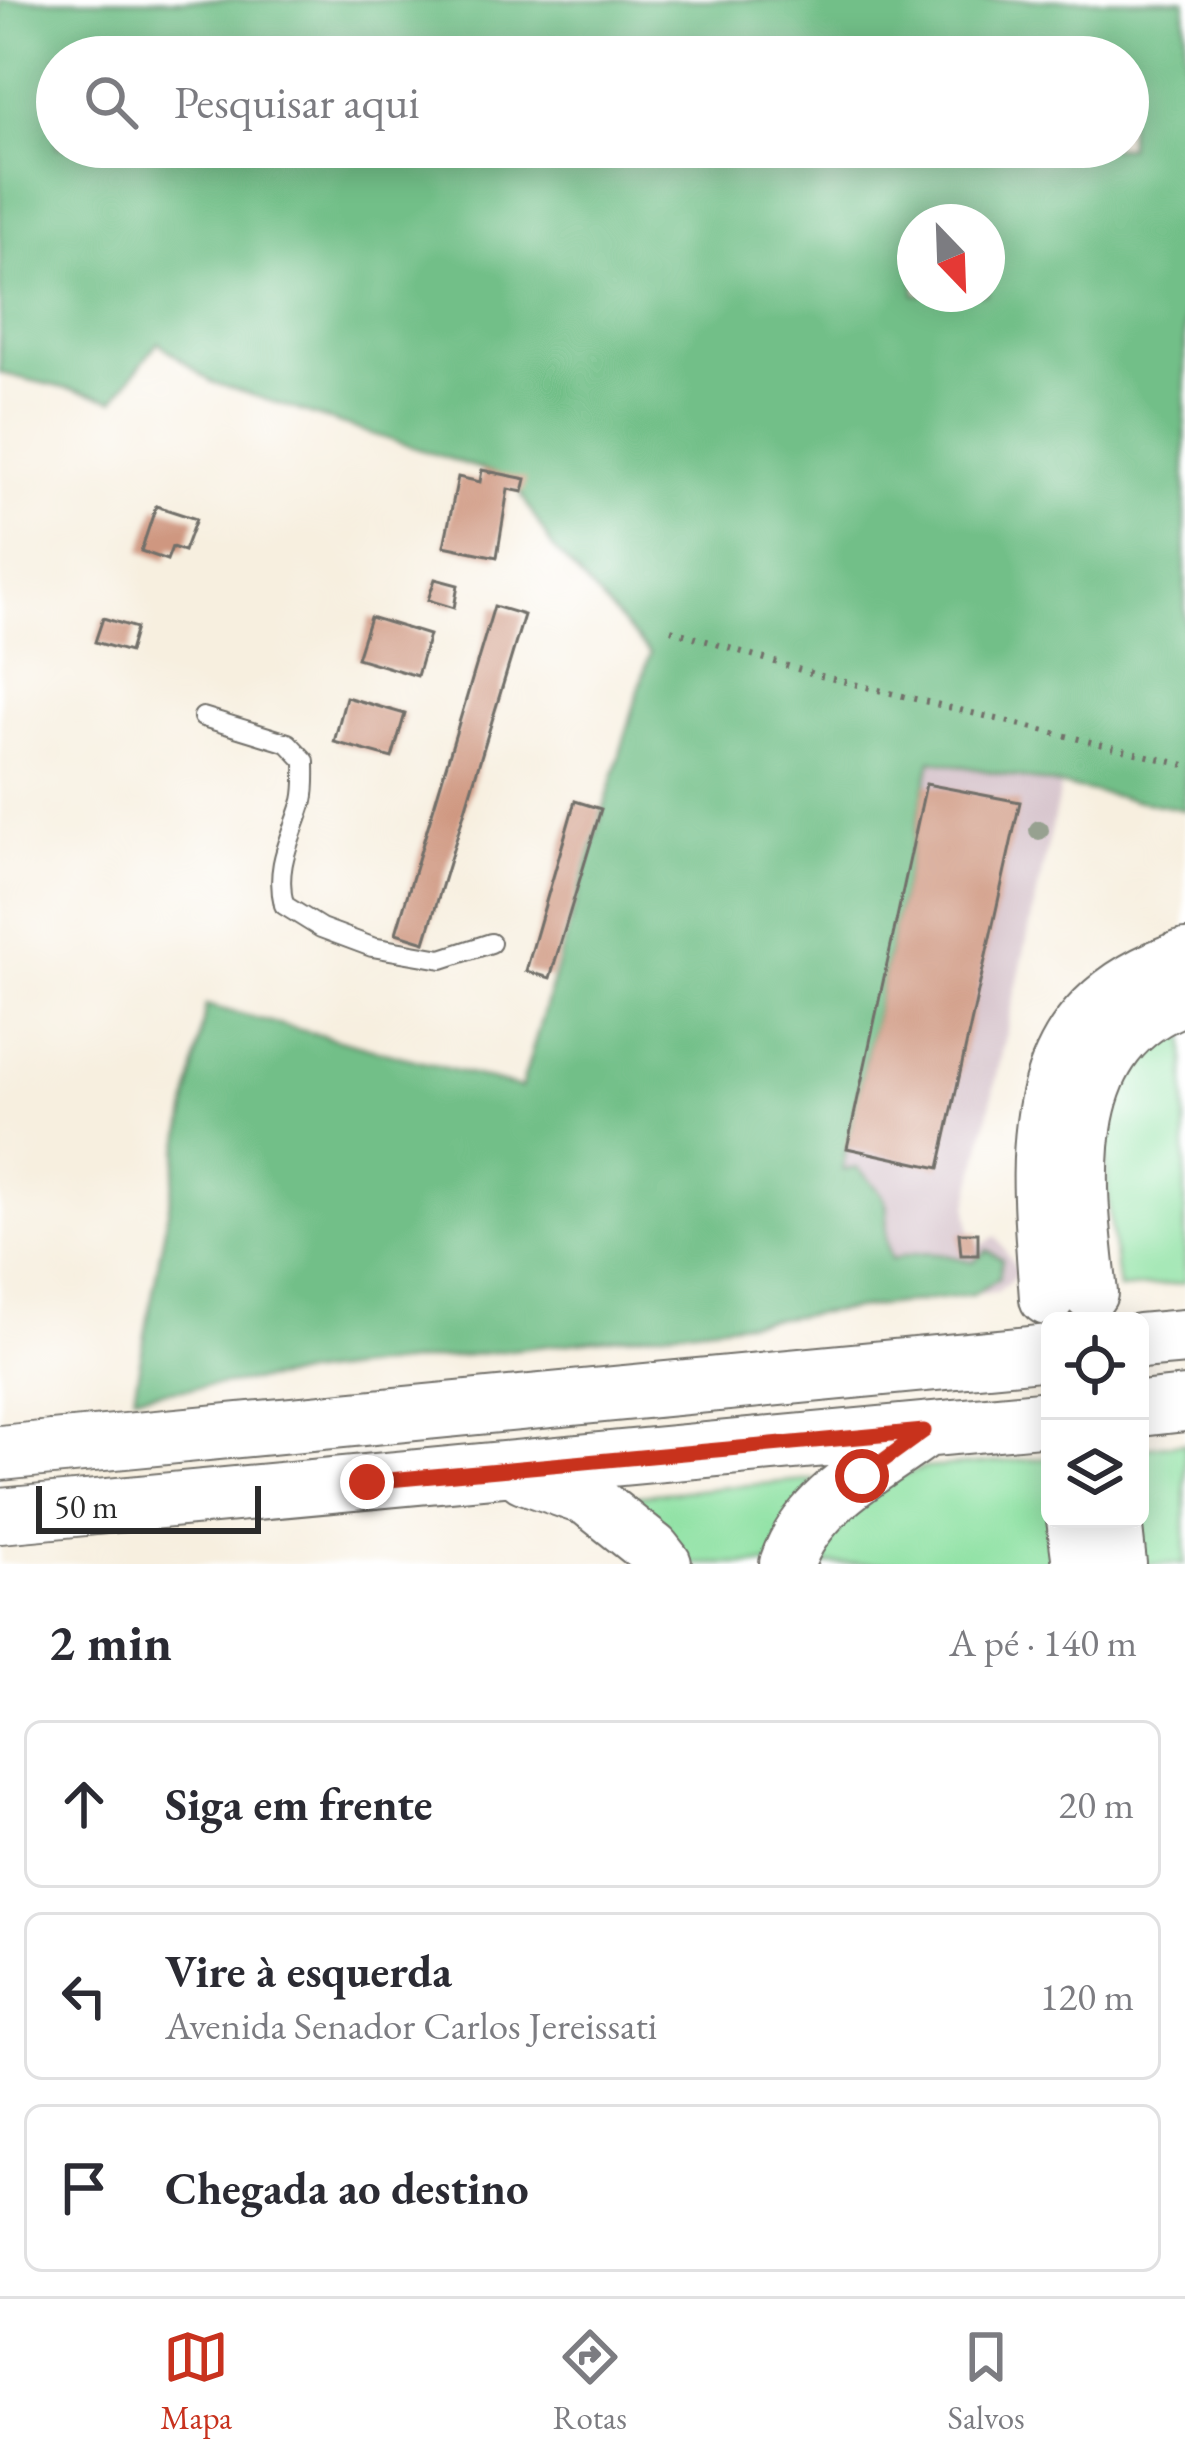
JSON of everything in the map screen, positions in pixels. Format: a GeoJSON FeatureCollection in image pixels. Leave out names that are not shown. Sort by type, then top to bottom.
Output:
{"type":"FeatureCollection","features":[{"type":"Feature","properties":{"kind":"main road"},"geometry":{"type":"LineString","coordinates":[[1185,957],[1144,971],[1088,1015],[1059,1058],[1039,1152],[1068,1295],[1084,1112],[1099,1071],[1132,1028],[1185,997]]}},
{"type":"Feature","properties":{"kind":"main road"},"geometry":{"type":"LineString","coordinates":[[1149,1340],[1185,1336]]}},
{"type":"Feature","properties":{"kind":"main road"},"geometry":{"type":"LineString","coordinates":[[0,1453],[1041,1354]]}},
{"type":"Feature","properties":{"kind":"main road"},"geometry":{"type":"LineString","coordinates":[[1149,1408],[1185,1404]]}},
{"type":"Feature","properties":{"kind":"main road"},"geometry":{"type":"LineString","coordinates":[[0,1516],[1041,1419]]}},
{"type":"Feature","properties":{"kind":"main road"},"geometry":{"type":"LineString","coordinates":[[787,1564],[801,1530],[830,1498],[924,1431]]}},
{"type":"Feature","properties":{"kind":"main road"},"geometry":{"type":"LineString","coordinates":[[505,1469],[589,1499],[664,1564]]}},
{"type":"Feature","properties":{"kind":"main road"},"geometry":{"type":"LineString","coordinates":[[1075,1528],[1079,1564]]}},
{"type":"Feature","properties":{"kind":"main road"},"geometry":{"type":"LineString","coordinates":[[1115,1528],[1119,1564]]}},
{"type":"Feature","properties":{"kind":"lane"},"geometry":{"type":"LineString","coordinates":[[203,717],[287,743],[305,761],[304,796],[278,882],[284,905],[321,928],[372,946],[442,959],[491,943]]}},
{"type":"Feature","properties":{"kind":"path"},"geometry":{"type":"LineString","coordinates":[[671,630],[817,675],[1185,765]]}},
{"type":"Feature","properties":{"kind":"shaded area"},"geometry":{"type":"Polygon","coordinates":[[[931,759],[1061,786],[968,1206],[970,1233],[978,1233],[979,1246],[996,1237],[1019,1273],[997,1292],[574,1340],[827,1241],[931,759]]]}},
{"type":"Feature","properties":{"kind":"green space"},"geometry":{"type":"Polygon","coordinates":[[[0,0],[1185,0],[1185,810],[931,760],[842,1170],[857,1168],[882,1194],[891,1260],[932,1254],[972,1262],[987,1250],[1002,1259],[999,1278],[973,1295],[134,1395],[206,1005],[521,1088],[650,653],[553,548],[512,479],[211,382],[158,342],[114,400],[0,373],[0,0]]]}},
{"type":"Feature","properties":{"kind":"green space"},"geometry":{"type":"Polygon","coordinates":[[[1185,1018],[1185,1283],[1119,1289],[1107,1178],[1112,1093],[1127,1066],[1185,1018]]]}},
{"type":"Feature","properties":{"kind":"green space"},"geometry":{"type":"Polygon","coordinates":[[[1185,1443],[1185,1564],[1140,1564],[1140,1528],[1149,1528],[1149,1447],[1185,1443]]]}},
{"type":"Feature","properties":{"kind":"green space"},"geometry":{"type":"Polygon","coordinates":[[[1041,1459],[1041,1528],[1053,1528],[1064,1564],[809,1564],[818,1544],[893,1479],[924,1468],[1041,1459]]]}},
{"type":"Feature","properties":{"kind":"green space"},"geometry":{"type":"Polygon","coordinates":[[[814,1479],[770,1564],[684,1564],[622,1497],[814,1479]]]}},
{"type":"Feature","properties":{"kind":"building"},"geometry":{"type":"Polygon","coordinates":[[[482,470],[526,479],[523,492],[508,489],[497,557],[444,546],[458,477],[480,482],[482,470]]]}},
{"type":"Feature","properties":{"kind":"building"},"geometry":{"type":"Polygon","coordinates":[[[156,506],[196,519],[184,551],[172,547],[167,560],[141,551],[156,506]]]}},
{"type":"Feature","properties":{"kind":"building"},"geometry":{"type":"Polygon","coordinates":[[[435,579],[458,585],[454,608],[428,600],[435,579]]]}},
{"type":"Feature","properties":{"kind":"building"},"geometry":{"type":"Polygon","coordinates":[[[494,606],[524,615],[425,942],[396,933],[494,606]]]}},
{"type":"Feature","properties":{"kind":"building"},"geometry":{"type":"Polygon","coordinates":[[[370,617],[429,635],[417,676],[357,658],[370,617]]]}},
{"type":"Feature","properties":{"kind":"building"},"geometry":{"type":"Polygon","coordinates":[[[103,618],[136,628],[129,652],[95,642],[103,618]]]}},
{"type":"Feature","properties":{"kind":"building"},"geometry":{"type":"Polygon","coordinates":[[[346,697],[405,714],[392,758],[334,742],[346,697]]]}},
{"type":"Feature","properties":{"kind":"building"},"geometry":{"type":"Polygon","coordinates":[[[926,784],[1020,802],[939,1168],[847,1148],[926,784]]]}},
{"type":"Feature","properties":{"kind":"building"},"geometry":{"type":"Polygon","coordinates":[[[575,801],[601,809],[550,978],[526,971],[575,801]]]}},
{"type":"Feature","properties":{"kind":"building"},"geometry":{"type":"Polygon","coordinates":[[[959,1233],[978,1233],[978,1255],[961,1255],[959,1233]]]}},
{"type":"Feature","properties":{"kind":"route"},"geometry":{"type":"LineString","coordinates":[[367,1482],[924,1431],[862,1476]]}}]}
